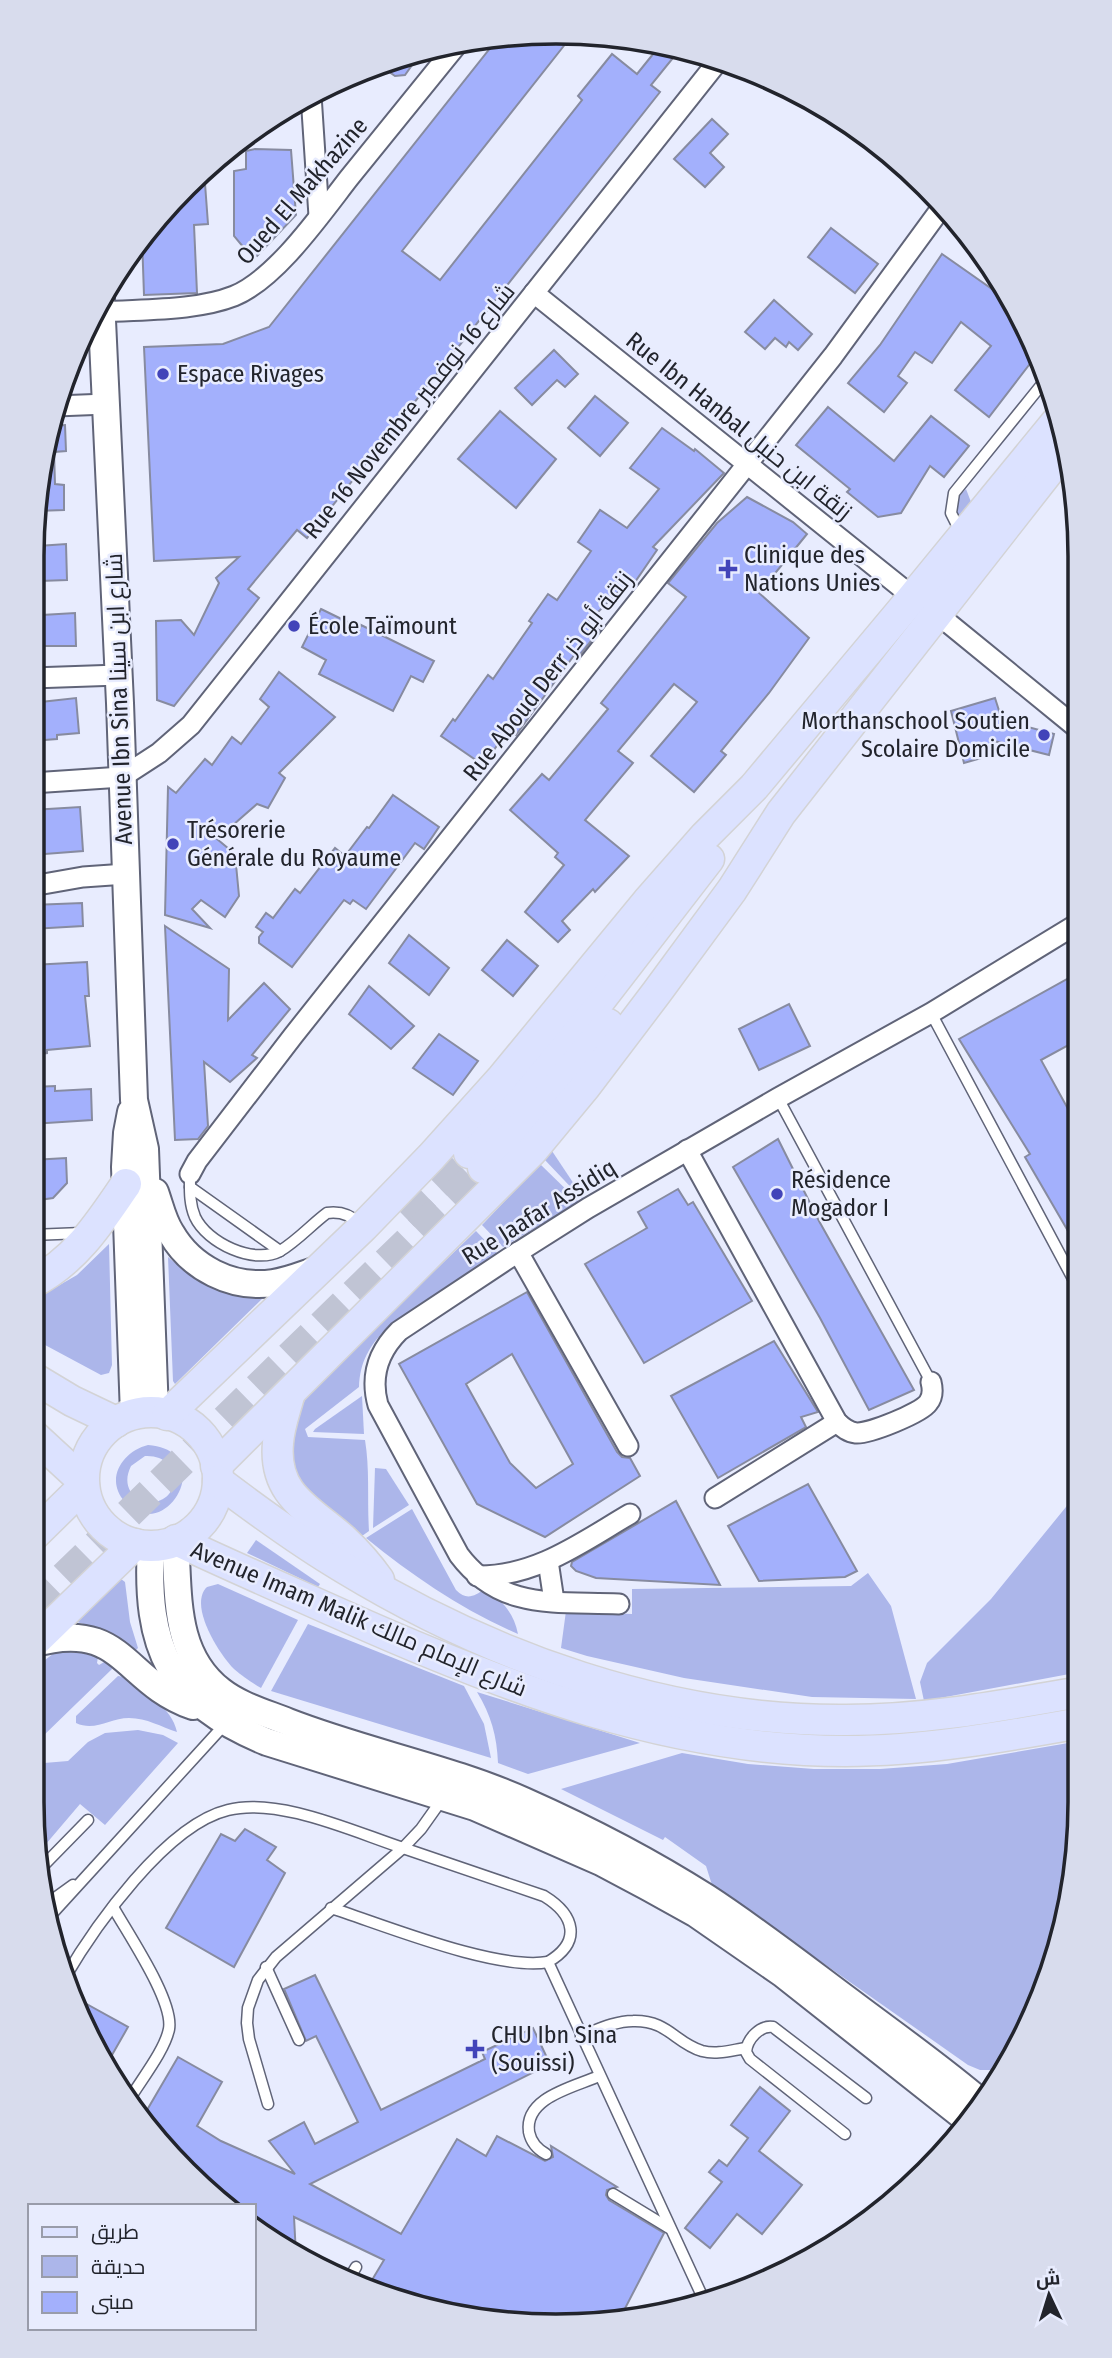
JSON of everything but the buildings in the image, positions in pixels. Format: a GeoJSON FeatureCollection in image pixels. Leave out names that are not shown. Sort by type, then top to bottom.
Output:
{"type":"FeatureCollection","features":[{"type":"Feature","properties":{"kind":"main road","name":"Avenue Ibn Sina شارع ابن سينا"},"geometry":{"type":"LineString","coordinates":[[103,318],[134,1100],[127,1133],[136,1175],[143,1416]]}},
{"type":"Feature","properties":{"kind":"main road"},"geometry":{"type":"LineString","coordinates":[[217,1473],[290,1392],[532,1151],[585,1087],[732,890],[781,813],[925,605],[964,536],[1052,427]]}},
{"type":"Feature","properties":{"kind":"main road"},"geometry":{"type":"LineString","coordinates":[[159,1542],[118,1538],[105,1529],[95,1516],[87,1502],[83,1484],[89,1453],[96,1441],[143,1416],[321,1269],[363,1227],[502,1078],[705,836],[925,605],[1058,458]]}},
{"type":"Feature","properties":{"kind":"main road"},"geometry":{"type":"LineString","coordinates":[[754,787],[718,846],[476,1160],[553,1092],[586,1053],[715,882],[781,813]]}},
{"type":"Feature","properties":{"kind":"main road"},"geometry":{"type":"LineString","coordinates":[[44,1275],[66,1260],[93,1232],[136,1175],[169,1231],[188,1255],[212,1273],[241,1283],[257,1284],[287,1280],[321,1269]]}},
{"type":"Feature","properties":{"kind":"main road"},"geometry":{"type":"LineString","coordinates":[[44,1384],[72,1401],[187,1423],[209,1446],[217,1473],[212,1506],[198,1527],[159,1542],[44,1634]]}},
{"type":"Feature","properties":{"kind":"main road"},"geometry":{"type":"LineString","coordinates":[[290,1392],[277,1446],[284,1483],[298,1503],[360,1557],[389,1594]]}},
{"type":"Feature","properties":{"kind":"main road"},"geometry":{"type":"LineString","coordinates":[[44,1446],[83,1484]]}},
{"type":"Feature","properties":{"kind":"main road","name":"Avenue Imam Malik شارع الإمام مالك"},"geometry":{"type":"LineString","coordinates":[[217,1473],[301,1541],[445,1624],[554,1667],[664,1699],[721,1710],[802,1719],[895,1719],[953,1713],[1068,1694]]}},
{"type":"Feature","properties":{"kind":"main road"},"geometry":{"type":"LineString","coordinates":[[44,1524],[83,1484]]}},
{"type":"Feature","properties":{"kind":"main road"},"geometry":{"type":"LineString","coordinates":[[159,1542],[150,1586],[158,1643],[175,1677],[215,1716]]}},
{"type":"Feature","properties":{"kind":"main road"},"geometry":{"type":"LineString","coordinates":[[159,1542],[184,1639],[197,1665],[220,1690],[236,1701],[323,1735],[522,1800],[646,1861],[763,1936],[975,2097]]}},
{"type":"Feature","properties":{"kind":"main road","name":"Avenue Imam Malik شارع الإمام مالك"},"geometry":{"type":"LineString","coordinates":[[159,1542],[489,1678],[600,1714],[690,1736],[793,1749],[896,1749],[947,1745],[1068,1725]]}},
{"type":"Feature","properties":{"kind":"main road"},"geometry":{"type":"LineString","coordinates":[[44,1641],[65,1636],[87,1638],[102,1643],[122,1655],[164,1692],[267,1742],[475,1807],[601,1862],[695,1913],[783,1974],[961,2115]]}},
{"type":"Feature","properties":{"kind":"street","name":"Oued El Makhazine"},"geometry":{"type":"LineString","coordinates":[[109,306],[175,307],[212,302],[251,288],[319,216],[448,56]]}},
{"type":"Feature","properties":{"kind":"street","name":"Rue 16 Novembre شارع 16 نوفمبر"},"geometry":{"type":"LineString","coordinates":[[122,777],[167,747],[205,708],[712,68]]}},
{"type":"Feature","properties":{"kind":"street"},"geometry":{"type":"LineString","coordinates":[[312,106],[319,216]]}},
{"type":"Feature","properties":{"kind":"street","name":"Rue Aboud Derr زنقة أبو ذر"},"geometry":{"type":"LineString","coordinates":[[190,1180],[197,1161],[293,1036],[833,356],[937,214]]}},
{"type":"Feature","properties":{"kind":"street","name":"Rue Ibn Hanbal زنقة ابن حنبل"},"geometry":{"type":"LineString","coordinates":[[534,293],[1068,721]]}},
{"type":"Feature","properties":{"kind":"street"},"geometry":{"type":"LineString","coordinates":[[66,406],[107,404]]}},
{"type":"Feature","properties":{"kind":"street"},"geometry":{"type":"LineString","coordinates":[[44,678],[118,675]]}},
{"type":"Feature","properties":{"kind":"street"},"geometry":{"type":"LineString","coordinates":[[44,782],[122,777]]}},
{"type":"Feature","properties":{"kind":"street"},"geometry":{"type":"LineString","coordinates":[[44,884],[83,877],[126,874]]}},
{"type":"Feature","properties":{"kind":"street","name":"Rue Jaafar Assidiq"},"geometry":{"type":"LineString","coordinates":[[619,1604],[519,1598],[504,1593],[477,1576],[459,1555],[382,1416],[374,1382],[381,1354],[399,1331],[518,1252],[687,1150],[931,1013],[1068,929]]}},
{"type":"Feature","properties":{"kind":"street"},"geometry":{"type":"LineString","coordinates":[[687,1150],[837,1422],[845,1429],[859,1433],[869,1432],[928,1404],[932,1382]]}},
{"type":"Feature","properties":{"kind":"street"},"geometry":{"type":"LineString","coordinates":[[518,1252],[628,1446]]}},
{"type":"Feature","properties":{"kind":"street"},"geometry":{"type":"LineString","coordinates":[[715,1498],[837,1422]]}},
{"type":"Feature","properties":{"kind":"street"},"geometry":{"type":"LineString","coordinates":[[477,1576],[509,1574],[548,1561],[631,1514]]}},
{"type":"Feature","properties":{"kind":"street"},"geometry":{"type":"LineString","coordinates":[[548,1561],[554,1601]]}},
{"type":"Feature","properties":{"kind":"lane"},"geometry":{"type":"LineString","coordinates":[[964,536],[951,513],[954,494],[1040,388]]}},
{"type":"Feature","properties":{"kind":"lane"},"geometry":{"type":"LineString","coordinates":[[931,1013],[1068,1269]]}},
{"type":"Feature","properties":{"kind":"lane"},"geometry":{"type":"LineString","coordinates":[[778,1098],[932,1382]]}},
{"type":"Feature","properties":{"kind":"lane"},"geometry":{"type":"LineString","coordinates":[[190,1180],[280,1251]]}},
{"type":"Feature","properties":{"kind":"lane"},"geometry":{"type":"LineString","coordinates":[[190,1180],[190,1200],[196,1219],[205,1232],[245,1253],[262,1256],[280,1251],[327,1213],[337,1212],[353,1217],[363,1227]]}},
{"type":"Feature","properties":{"kind":"lane"},"geometry":{"type":"LineString","coordinates":[[44,1234],[93,1232]]}},
{"type":"Feature","properties":{"kind":"lane"},"geometry":{"type":"LineString","coordinates":[[56,1910],[90,1872],[215,1716]]}},
{"type":"Feature","properties":{"kind":"lane"},"geometry":{"type":"LineString","coordinates":[[268,2104],[247,2023],[252,1993],[266,1968],[331,1908],[403,1849],[443,1797]]}},
{"type":"Feature","properties":{"kind":"lane"},"geometry":{"type":"LineString","coordinates":[[71,1966],[113,1907],[163,1853],[187,1830],[210,1816],[234,1809],[271,1809],[296,1814],[544,1896],[563,1911],[571,1930],[569,1942],[560,1955],[548,1962],[537,1964],[448,1947],[331,1908]]}},
{"type":"Feature","properties":{"kind":"lane"},"geometry":{"type":"LineString","coordinates":[[47,1862],[88,1821]]}},
{"type":"Feature","properties":{"kind":"lane"},"geometry":{"type":"LineString","coordinates":[[53,1899],[90,1872]]}},
{"type":"Feature","properties":{"kind":"lane"},"geometry":{"type":"LineString","coordinates":[[113,1907],[163,1997],[170,2018],[165,2040],[133,2092]]}},
{"type":"Feature","properties":{"kind":"lane"},"geometry":{"type":"LineString","coordinates":[[548,1962],[701,2293]]}},
{"type":"Feature","properties":{"kind":"lane"},"geometry":{"type":"LineString","coordinates":[[266,1968],[299,2040]]}},
{"type":"Feature","properties":{"kind":"lane"},"geometry":{"type":"LineString","coordinates":[[580,2036],[620,2022],[644,2021],[666,2028],[687,2044],[703,2051],[720,2052],[746,2048],[761,2029],[769,2026],[866,2098]]}},
{"type":"Feature","properties":{"kind":"lane"},"geometry":{"type":"LineString","coordinates":[[746,2048],[750,2059],[845,2134]]}},
{"type":"Feature","properties":{"kind":"lane"},"geometry":{"type":"LineString","coordinates":[[546,2154],[539,2150],[530,2136],[532,2112],[544,2101],[599,2076]]}},
{"type":"Feature","properties":{"kind":"lane"},"geometry":{"type":"LineString","coordinates":[[613,2194],[670,2228]]}},
{"type":"Feature","properties":{"kind":"lane"},"geometry":{"type":"LineString","coordinates":[[353,2272],[356,2267]]}},
{"type":"Feature","properties":{"kind":"green space"},"geometry":{"type":"Polygon","coordinates":[[[966,489],[971,502],[959,515],[956,512],[957,498],[966,489]]]}},
{"type":"Feature","properties":{"kind":"green space"},"geometry":{"type":"Polygon","coordinates":[[[552,1151],[584,1199],[583,1200],[544,1159],[552,1151]]]}},
{"type":"Feature","properties":{"kind":"green space"},"geometry":{"type":"Polygon","coordinates":[[[540,1164],[579,1202],[503,1247],[482,1225],[540,1164]]]}},
{"type":"Feature","properties":{"kind":"green space"},"geometry":{"type":"Polygon","coordinates":[[[476,1231],[497,1253],[387,1328],[367,1355],[361,1370],[359,1387],[305,1429],[308,1437],[365,1440],[369,1531],[362,1536],[323,1508],[304,1488],[293,1460],[295,1420],[306,1399],[331,1368],[476,1231]]]}},
{"type":"Feature","properties":{"kind":"green space"},"geometry":{"type":"Polygon","coordinates":[[[109,1244],[112,1365],[109,1373],[101,1375],[44,1344],[44,1294],[77,1275],[109,1244]]]}},
{"type":"Feature","properties":{"kind":"green space"},"geometry":{"type":"Polygon","coordinates":[[[168,1257],[190,1274],[213,1286],[237,1294],[264,1297],[175,1384],[173,1381],[168,1257]]]}},
{"type":"Feature","properties":{"kind":"green space"},"geometry":{"type":"Polygon","coordinates":[[[362,1396],[364,1434],[313,1432],[315,1429],[362,1396]]]}},
{"type":"Feature","properties":{"kind":"green space"},"geometry":{"type":"Polygon","coordinates":[[[148,1445],[169,1451],[180,1462],[183,1477],[179,1492],[169,1505],[156,1513],[141,1513],[125,1502],[116,1484],[119,1467],[139,1448],[148,1445]],[[145,1456],[131,1466],[128,1485],[132,1494],[140,1501],[154,1502],[171,1491],[173,1472],[168,1464],[159,1458],[145,1456]]]}},
{"type":"Feature","properties":{"kind":"green space"},"geometry":{"type":"Polygon","coordinates":[[[375,1468],[386,1469],[409,1505],[373,1528],[375,1468]]]}},
{"type":"Feature","properties":{"kind":"green space"},"geometry":{"type":"Polygon","coordinates":[[[1068,1504],[1068,1674],[924,1701],[920,1682],[927,1663],[991,1599],[1068,1504]]]}},
{"type":"Feature","properties":{"kind":"green space"},"geometry":{"type":"Polygon","coordinates":[[[412,1509],[456,1590],[467,1596],[485,1589],[491,1593],[510,1613],[518,1634],[439,1591],[366,1538],[412,1509]]]}},
{"type":"Feature","properties":{"kind":"green space"},"geometry":{"type":"Polygon","coordinates":[[[256,1540],[320,1584],[318,1587],[247,1553],[256,1540]]]}},
{"type":"Feature","properties":{"kind":"green space"},"geometry":{"type":"Polygon","coordinates":[[[868,1573],[891,1606],[916,1699],[812,1697],[684,1678],[561,1648],[566,1611],[632,1614],[632,1589],[851,1586],[868,1573]]]}},
{"type":"Feature","properties":{"kind":"green space"},"geometry":{"type":"Polygon","coordinates":[[[121,1579],[125,1582],[130,1622],[138,1648],[136,1650],[109,1632],[77,1622],[121,1579]]]}},
{"type":"Feature","properties":{"kind":"green space"},"geometry":{"type":"Polygon","coordinates":[[[218,1584],[298,1620],[261,1688],[234,1669],[214,1641],[203,1617],[202,1595],[207,1587],[218,1584]]]}},
{"type":"Feature","properties":{"kind":"green space"},"geometry":{"type":"Polygon","coordinates":[[[308,1624],[464,1686],[484,1724],[491,1758],[271,1691],[308,1624]]]}},
{"type":"Feature","properties":{"kind":"green space"},"geometry":{"type":"Polygon","coordinates":[[[58,1650],[77,1653],[81,1650],[98,1657],[99,1665],[106,1661],[111,1664],[112,1669],[44,1735],[44,1661],[58,1650]]]}},
{"type":"Feature","properties":{"kind":"green space"},"geometry":{"type":"Polygon","coordinates":[[[118,1676],[125,1677],[156,1701],[169,1715],[177,1732],[136,1718],[90,1726],[76,1723],[76,1716],[118,1676]]]}},
{"type":"Feature","properties":{"kind":"green space"},"geometry":{"type":"Polygon","coordinates":[[[477,1692],[640,1743],[528,1774],[498,1763],[492,1726],[477,1692]]]}},
{"type":"Feature","properties":{"kind":"green space"},"geometry":{"type":"Polygon","coordinates":[[[138,1730],[163,1735],[178,1743],[105,1825],[80,1804],[46,1844],[44,1763],[68,1761],[88,1742],[105,1733],[138,1730]]]}},
{"type":"Feature","properties":{"kind":"green space"},"geometry":{"type":"Polygon","coordinates":[[[1068,1743],[1067,1836],[1064,1869],[1051,1935],[1029,1998],[993,2070],[980,2070],[968,2065],[712,1885],[706,1866],[665,1837],[663,1840],[561,1789],[682,1753],[748,1764],[814,1769],[880,1769],[947,1764],[1068,1743]]]}},
{"type":"Feature","properties":{"kind":"tunnel"},"geometry":{"type":"LineString","coordinates":[[404,1216],[469,1153]]}},
{"type":"Feature","properties":{"kind":"tunnel"},"geometry":{"type":"LineString","coordinates":[[44,1596],[483,1168]]}},
{"type":"Feature","properties":{"kind":"place","name":"Espace Rivages"},"geometry":{"type":"Point","coordinates":[163,374]}},
{"type":"Feature","properties":{"kind":"place","name":"Clinique des Nations Unies"},"geometry":{"type":"Point","coordinates":[728,569]}},
{"type":"Feature","properties":{"kind":"place","name":"École Taïmount"},"geometry":{"type":"Point","coordinates":[294,626]}},
{"type":"Feature","properties":{"kind":"place","name":"Morthanschool Soutien Scolaire Domicile"},"geometry":{"type":"Point","coordinates":[1044,735]}},
{"type":"Feature","properties":{"kind":"place","name":"Trésorerie Générale du Royaume"},"geometry":{"type":"Point","coordinates":[173,844]}},
{"type":"Feature","properties":{"kind":"place","name":"Résidence Mogador I"},"geometry":{"type":"Point","coordinates":[777,1194]}},
{"type":"Feature","properties":{"kind":"place","name":"CHU Ibn Sina (Souissi)"},"geometry":{"type":"Point","coordinates":[475,2049]}}]}
